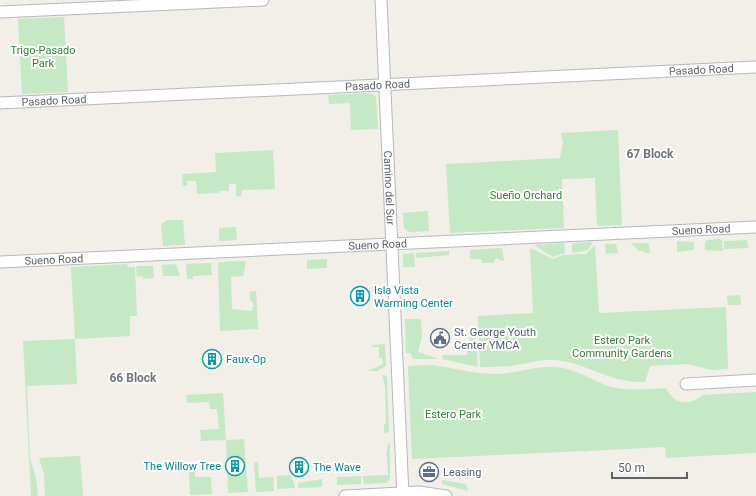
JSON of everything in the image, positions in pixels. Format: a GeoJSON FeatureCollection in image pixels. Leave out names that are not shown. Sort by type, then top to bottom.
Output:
{"type":"FeatureCollection","features":[{"type":"Feature","properties":{"kind":"street"},"geometry":{"type":"LineString","coordinates":[[0,12],[263,0]]}},
{"type":"Feature","properties":{"kind":"street","name":"Camino del Sur"},"geometry":{"type":"LineString","coordinates":[[381,0],[403,495]]}},
{"type":"Feature","properties":{"kind":"street","name":"Pasado Road"},"geometry":{"type":"LineString","coordinates":[[0,103],[756,67]]}},
{"type":"Feature","properties":{"kind":"street","name":"Sueno Road"},"geometry":{"type":"LineString","coordinates":[[0,262],[756,226]]}},
{"type":"Feature","properties":{"kind":"street"},"geometry":{"type":"LineString","coordinates":[[686,384],[756,380]]}},
{"type":"Feature","properties":{"kind":"street"},"geometry":{"type":"LineString","coordinates":[[345,496],[403,495],[419,492],[446,496]]}},
{"type":"Feature","properties":{"kind":"green space","name":"Trigo-Pasado Park"},"geometry":{"type":"Polygon","coordinates":[[[64,17],[68,92],[22,94],[18,19],[64,17]]]}},
{"type":"Feature","properties":{"kind":"green space"},"geometry":{"type":"Polygon","coordinates":[[[369,93],[376,96],[378,129],[351,130],[350,103],[329,104],[328,95],[369,93]]]}},
{"type":"Feature","properties":{"kind":"green space","name":"Sueño Orchard"},"geometry":{"type":"Polygon","coordinates":[[[618,130],[622,225],[597,226],[595,178],[562,179],[564,228],[450,233],[446,164],[560,158],[563,142],[561,133],[618,130]]]}},
{"type":"Feature","properties":{"kind":"green space"},"geometry":{"type":"Polygon","coordinates":[[[273,150],[275,189],[242,190],[241,197],[236,196],[236,184],[229,184],[229,191],[197,194],[196,181],[187,181],[187,186],[183,186],[182,174],[216,172],[215,153],[273,150]]]}},
{"type":"Feature","properties":{"kind":"green space"},"geometry":{"type":"Polygon","coordinates":[[[428,211],[429,231],[409,232],[404,228],[403,213],[428,211]]]}},
{"type":"Feature","properties":{"kind":"green space"},"geometry":{"type":"Polygon","coordinates":[[[168,220],[183,220],[185,245],[163,246],[161,224],[168,220]]]}},
{"type":"Feature","properties":{"kind":"green space"},"geometry":{"type":"Polygon","coordinates":[[[236,227],[237,240],[219,241],[219,228],[236,227]]]}},
{"type":"Feature","properties":{"kind":"green space"},"geometry":{"type":"Polygon","coordinates":[[[707,240],[722,240],[723,251],[705,250],[705,242],[707,240]]]}},
{"type":"Feature","properties":{"kind":"green space"},"geometry":{"type":"Polygon","coordinates":[[[747,240],[748,248],[724,249],[724,241],[747,240]]]}},
{"type":"Feature","properties":{"kind":"green space"},"geometry":{"type":"Polygon","coordinates":[[[677,241],[694,242],[694,250],[677,252],[677,241]]]}},
{"type":"Feature","properties":{"kind":"green space"},"geometry":{"type":"Polygon","coordinates":[[[593,242],[588,250],[572,253],[572,243],[593,242]]]}},
{"type":"Feature","properties":{"kind":"green space"},"geometry":{"type":"Polygon","coordinates":[[[564,243],[565,253],[553,257],[534,245],[564,243]]]}},
{"type":"Feature","properties":{"kind":"green space"},"geometry":{"type":"Polygon","coordinates":[[[631,243],[649,244],[650,253],[645,253],[641,250],[640,252],[631,243]]]}},
{"type":"Feature","properties":{"kind":"green space"},"geometry":{"type":"Polygon","coordinates":[[[605,244],[616,244],[618,253],[606,254],[605,244]]]}},
{"type":"Feature","properties":{"kind":"green space","name":"Estero Park Community Gardens"},"geometry":{"type":"Polygon","coordinates":[[[595,245],[599,313],[726,307],[728,369],[711,370],[688,364],[650,366],[645,382],[632,382],[610,377],[579,365],[556,360],[539,361],[511,366],[480,367],[478,316],[533,313],[530,248],[553,259],[563,255],[586,254],[595,245]]]}},
{"type":"Feature","properties":{"kind":"green space"},"geometry":{"type":"Polygon","coordinates":[[[502,248],[504,260],[502,261],[496,258],[493,263],[482,263],[481,259],[470,259],[470,250],[502,248]]]}},
{"type":"Feature","properties":{"kind":"green space"},"geometry":{"type":"Polygon","coordinates":[[[449,251],[449,255],[416,258],[416,253],[449,251]]]}},
{"type":"Feature","properties":{"kind":"green space"},"geometry":{"type":"Polygon","coordinates":[[[414,253],[415,267],[403,267],[403,254],[414,253]]]}},
{"type":"Feature","properties":{"kind":"green space"},"geometry":{"type":"Polygon","coordinates":[[[327,259],[327,268],[307,269],[307,260],[327,259]]]}},
{"type":"Feature","properties":{"kind":"green space"},"geometry":{"type":"Polygon","coordinates":[[[246,261],[243,276],[231,277],[232,309],[251,311],[254,305],[250,299],[250,292],[256,291],[258,329],[220,331],[218,262],[246,261]]]}},
{"type":"Feature","properties":{"kind":"green space"},"geometry":{"type":"Polygon","coordinates":[[[211,263],[212,275],[193,276],[193,279],[187,279],[186,264],[211,263]]]}},
{"type":"Feature","properties":{"kind":"green space"},"geometry":{"type":"Polygon","coordinates":[[[127,264],[128,267],[135,267],[137,316],[130,316],[130,336],[75,339],[71,267],[127,264]]]}},
{"type":"Feature","properties":{"kind":"green space"},"geometry":{"type":"Polygon","coordinates":[[[176,264],[180,276],[163,276],[162,265],[176,264]]]}},
{"type":"Feature","properties":{"kind":"green space"},"geometry":{"type":"Polygon","coordinates":[[[136,266],[153,266],[154,278],[143,279],[143,276],[137,277],[136,266]]]}},
{"type":"Feature","properties":{"kind":"green space"},"geometry":{"type":"Polygon","coordinates":[[[740,295],[741,305],[728,305],[727,296],[740,295]]]}},
{"type":"Feature","properties":{"kind":"green space"},"geometry":{"type":"Polygon","coordinates":[[[405,319],[421,319],[422,336],[418,352],[439,359],[413,359],[410,353],[406,353],[405,319]]]}},
{"type":"Feature","properties":{"kind":"green space"},"geometry":{"type":"Polygon","coordinates":[[[469,328],[474,328],[478,367],[442,359],[443,355],[467,355],[467,346],[470,345],[469,328]]]}},
{"type":"Feature","properties":{"kind":"green space"},"geometry":{"type":"Polygon","coordinates":[[[75,339],[77,384],[27,386],[30,458],[36,478],[38,496],[31,496],[23,341],[75,339]]]}},
{"type":"Feature","properties":{"kind":"green space"},"geometry":{"type":"Polygon","coordinates":[[[385,344],[386,366],[377,371],[368,371],[383,364],[382,358],[379,358],[379,347],[372,347],[372,345],[385,344]]]}},
{"type":"Feature","properties":{"kind":"green space","name":"Estero Park"},"geometry":{"type":"Polygon","coordinates":[[[432,365],[490,374],[499,374],[542,367],[564,368],[605,385],[620,389],[635,390],[666,388],[673,398],[683,402],[693,401],[703,395],[756,392],[756,453],[666,458],[665,447],[585,452],[412,459],[408,368],[409,366],[432,365]]]}},
{"type":"Feature","properties":{"kind":"green space"},"geometry":{"type":"Polygon","coordinates":[[[382,375],[387,376],[389,432],[384,433],[384,424],[386,424],[385,386],[382,375]]]}},
{"type":"Feature","properties":{"kind":"green space"},"geometry":{"type":"Polygon","coordinates":[[[223,393],[226,440],[201,441],[200,430],[219,429],[217,409],[210,409],[209,402],[187,403],[186,395],[223,393]]]}},
{"type":"Feature","properties":{"kind":"green space"},"geometry":{"type":"Polygon","coordinates":[[[244,439],[248,492],[228,493],[226,440],[244,439]]]}},
{"type":"Feature","properties":{"kind":"green space"},"geometry":{"type":"Polygon","coordinates":[[[388,443],[390,443],[390,479],[386,483],[364,484],[363,476],[388,475],[386,457],[388,443]]]}},
{"type":"Feature","properties":{"kind":"green space"},"geometry":{"type":"Polygon","coordinates":[[[80,456],[83,496],[45,496],[44,474],[39,458],[80,456]]]}},
{"type":"Feature","properties":{"kind":"green space"},"geometry":{"type":"Polygon","coordinates":[[[254,462],[258,462],[259,478],[273,477],[274,491],[256,492],[254,462]]]}},
{"type":"Feature","properties":{"kind":"green space"},"geometry":{"type":"Polygon","coordinates":[[[189,472],[195,472],[195,477],[211,477],[212,494],[190,495],[189,472]]]}},
{"type":"Feature","properties":{"kind":"green space"},"geometry":{"type":"Polygon","coordinates":[[[290,475],[295,488],[277,489],[277,476],[290,475]]]}},
{"type":"Feature","properties":{"kind":"green space"},"geometry":{"type":"Polygon","coordinates":[[[361,476],[361,484],[337,485],[337,477],[361,476]]]}},
{"type":"Feature","properties":{"kind":"green space"},"geometry":{"type":"Polygon","coordinates":[[[322,479],[322,487],[298,488],[298,483],[322,479]]]}},
{"type":"Feature","properties":{"kind":"green space"},"geometry":{"type":"Polygon","coordinates":[[[442,480],[466,484],[468,491],[442,484],[442,480]]]}},
{"type":"Feature","properties":{"kind":"place","name":"Isla Vista Warming Center"},"geometry":{"type":"Point","coordinates":[360,296]}},
{"type":"Feature","properties":{"kind":"place","name":"St. George Youth Center YMCA"},"geometry":{"type":"Point","coordinates":[440,338]}},
{"type":"Feature","properties":{"kind":"place","name":"Faux-Op"},"geometry":{"type":"Point","coordinates":[212,359]}},
{"type":"Feature","properties":{"kind":"place","name":"The Willow Tree"},"geometry":{"type":"Point","coordinates":[235,466]}},
{"type":"Feature","properties":{"kind":"place","name":"The Wave"},"geometry":{"type":"Point","coordinates":[299,467]}},
{"type":"Feature","properties":{"kind":"place","name":"Leasing"},"geometry":{"type":"Point","coordinates":[429,472]}},
{"type":"Feature","properties":{"kind":"district","name":"67 Block"},"geometry":{"type":"Point","coordinates":[650,154]}},
{"type":"Feature","properties":{"kind":"district","name":"66 Block"},"geometry":{"type":"Point","coordinates":[133,378]}}]}
